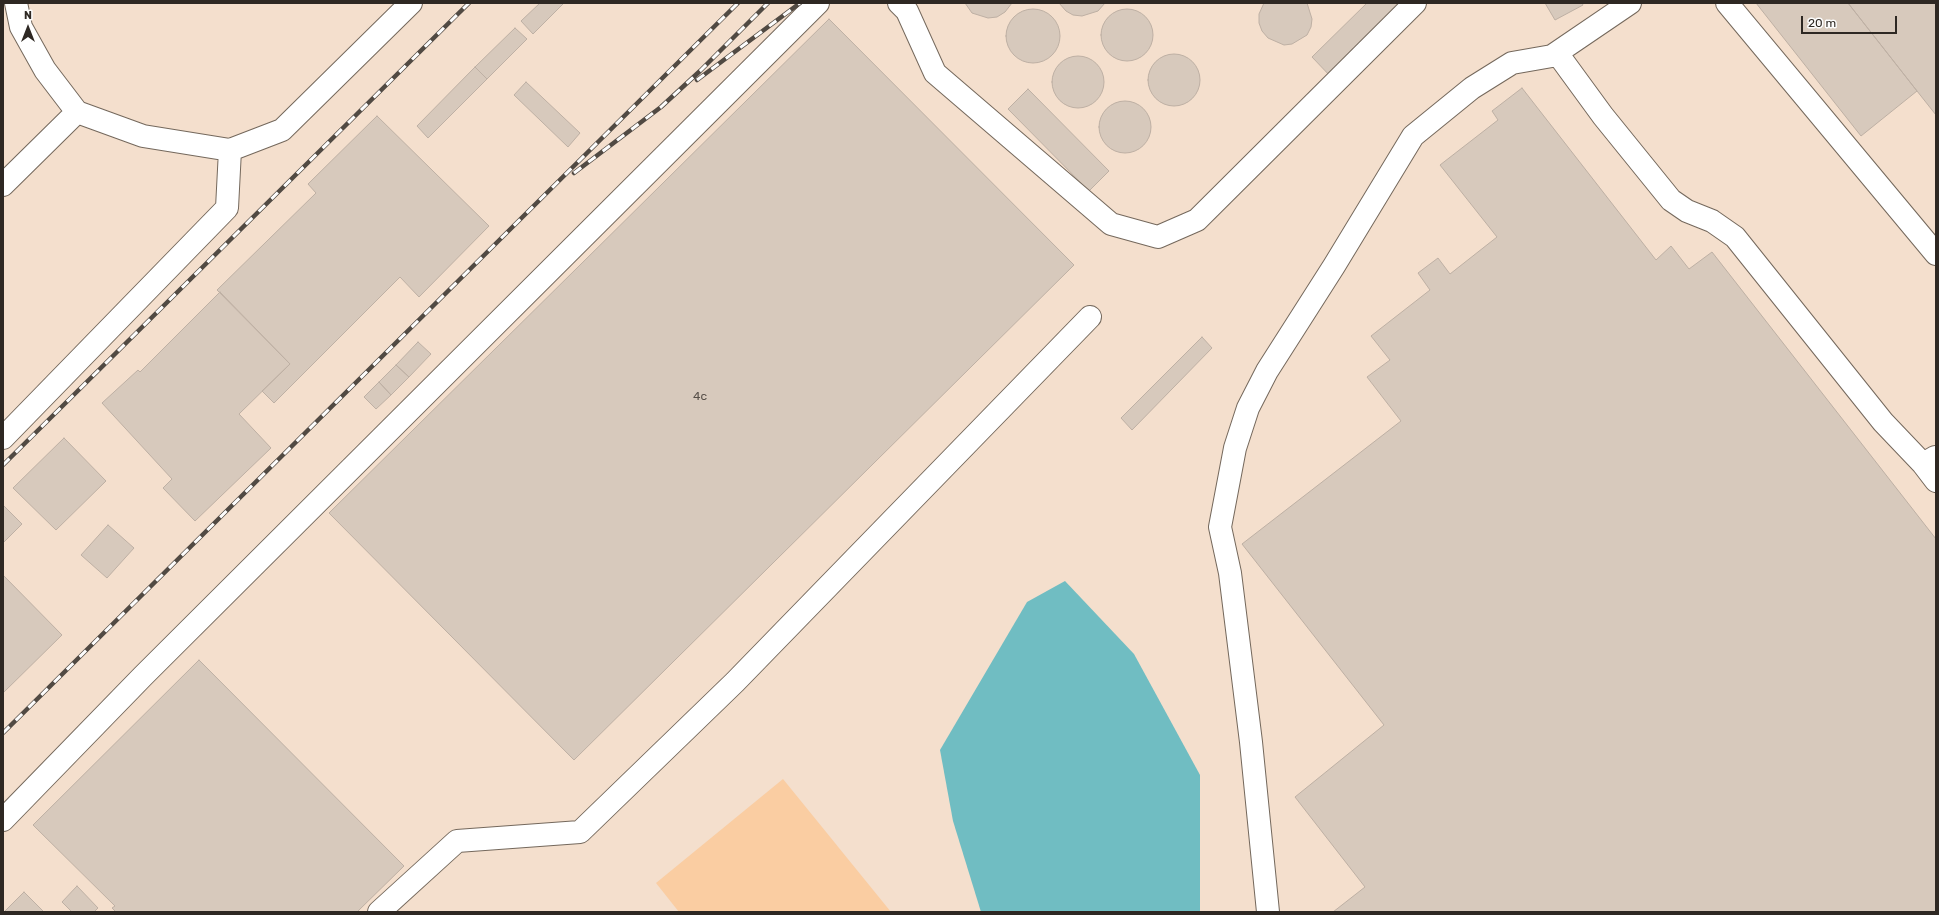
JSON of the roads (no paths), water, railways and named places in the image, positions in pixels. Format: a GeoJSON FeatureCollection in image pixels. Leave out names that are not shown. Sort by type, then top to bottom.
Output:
{"type":"FeatureCollection","features":[{"type":"Feature","properties":{"kind":"lane"},"geometry":{"type":"LineString","coordinates":[[16,3],[21,27],[46,70],[77,112],[143,136],[230,150],[282,130],[411,3]]}},
{"type":"Feature","properties":{"kind":"lane"},"geometry":{"type":"LineString","coordinates":[[3,820],[142,676],[818,3]]}},
{"type":"Feature","properties":{"kind":"lane"},"geometry":{"type":"LineString","coordinates":[[899,3],[907,11],[935,73],[1111,224],[1158,237],[1197,220],[1415,3]]}},
{"type":"Feature","properties":{"kind":"lane"},"geometry":{"type":"LineString","coordinates":[[1268,912],[1248,712],[1230,573],[1220,527],[1235,448],[1248,408],[1267,371],[1334,266],[1413,136],[1472,88],[1512,63],[1552,56],[1630,3]]}},
{"type":"Feature","properties":{"kind":"lane"},"geometry":{"type":"LineString","coordinates":[[1727,3],[1936,254]]}},
{"type":"Feature","properties":{"kind":"lane"},"geometry":{"type":"LineString","coordinates":[[1557,53],[1603,116],[1672,200],[1687,211],[1712,221],[1735,237],[1883,422],[1932,467]]}},
{"type":"Feature","properties":{"kind":"lane"},"geometry":{"type":"LineString","coordinates":[[3,185],[77,112]]}},
{"type":"Feature","properties":{"kind":"lane"},"geometry":{"type":"LineString","coordinates":[[3,438],[226,208],[230,150]]}},
{"type":"Feature","properties":{"kind":"lane"},"geometry":{"type":"LineString","coordinates":[[379,912],[457,841],[580,832],[735,682],[1090,318]]}},
{"type":"Feature","properties":{"kind":"water"},"geometry":{"type":"Polygon","coordinates":[[[1065,581],[1134,654],[1200,775],[1200,912],[981,912],[953,821],[940,750],[1027,602],[1065,581]]]}},
{"type":"Feature","properties":{"kind":"railway"},"geometry":{"type":"LineString","coordinates":[[3,465],[469,3]]}},
{"type":"Feature","properties":{"kind":"railway"},"geometry":{"type":"LineString","coordinates":[[3,733],[738,3]]}},
{"type":"Feature","properties":{"kind":"railway"},"geometry":{"type":"LineString","coordinates":[[574,173],[661,107],[700,71],[768,3]]}},
{"type":"Feature","properties":{"kind":"railway"},"geometry":{"type":"LineString","coordinates":[[697,80],[800,3]]}}]}
